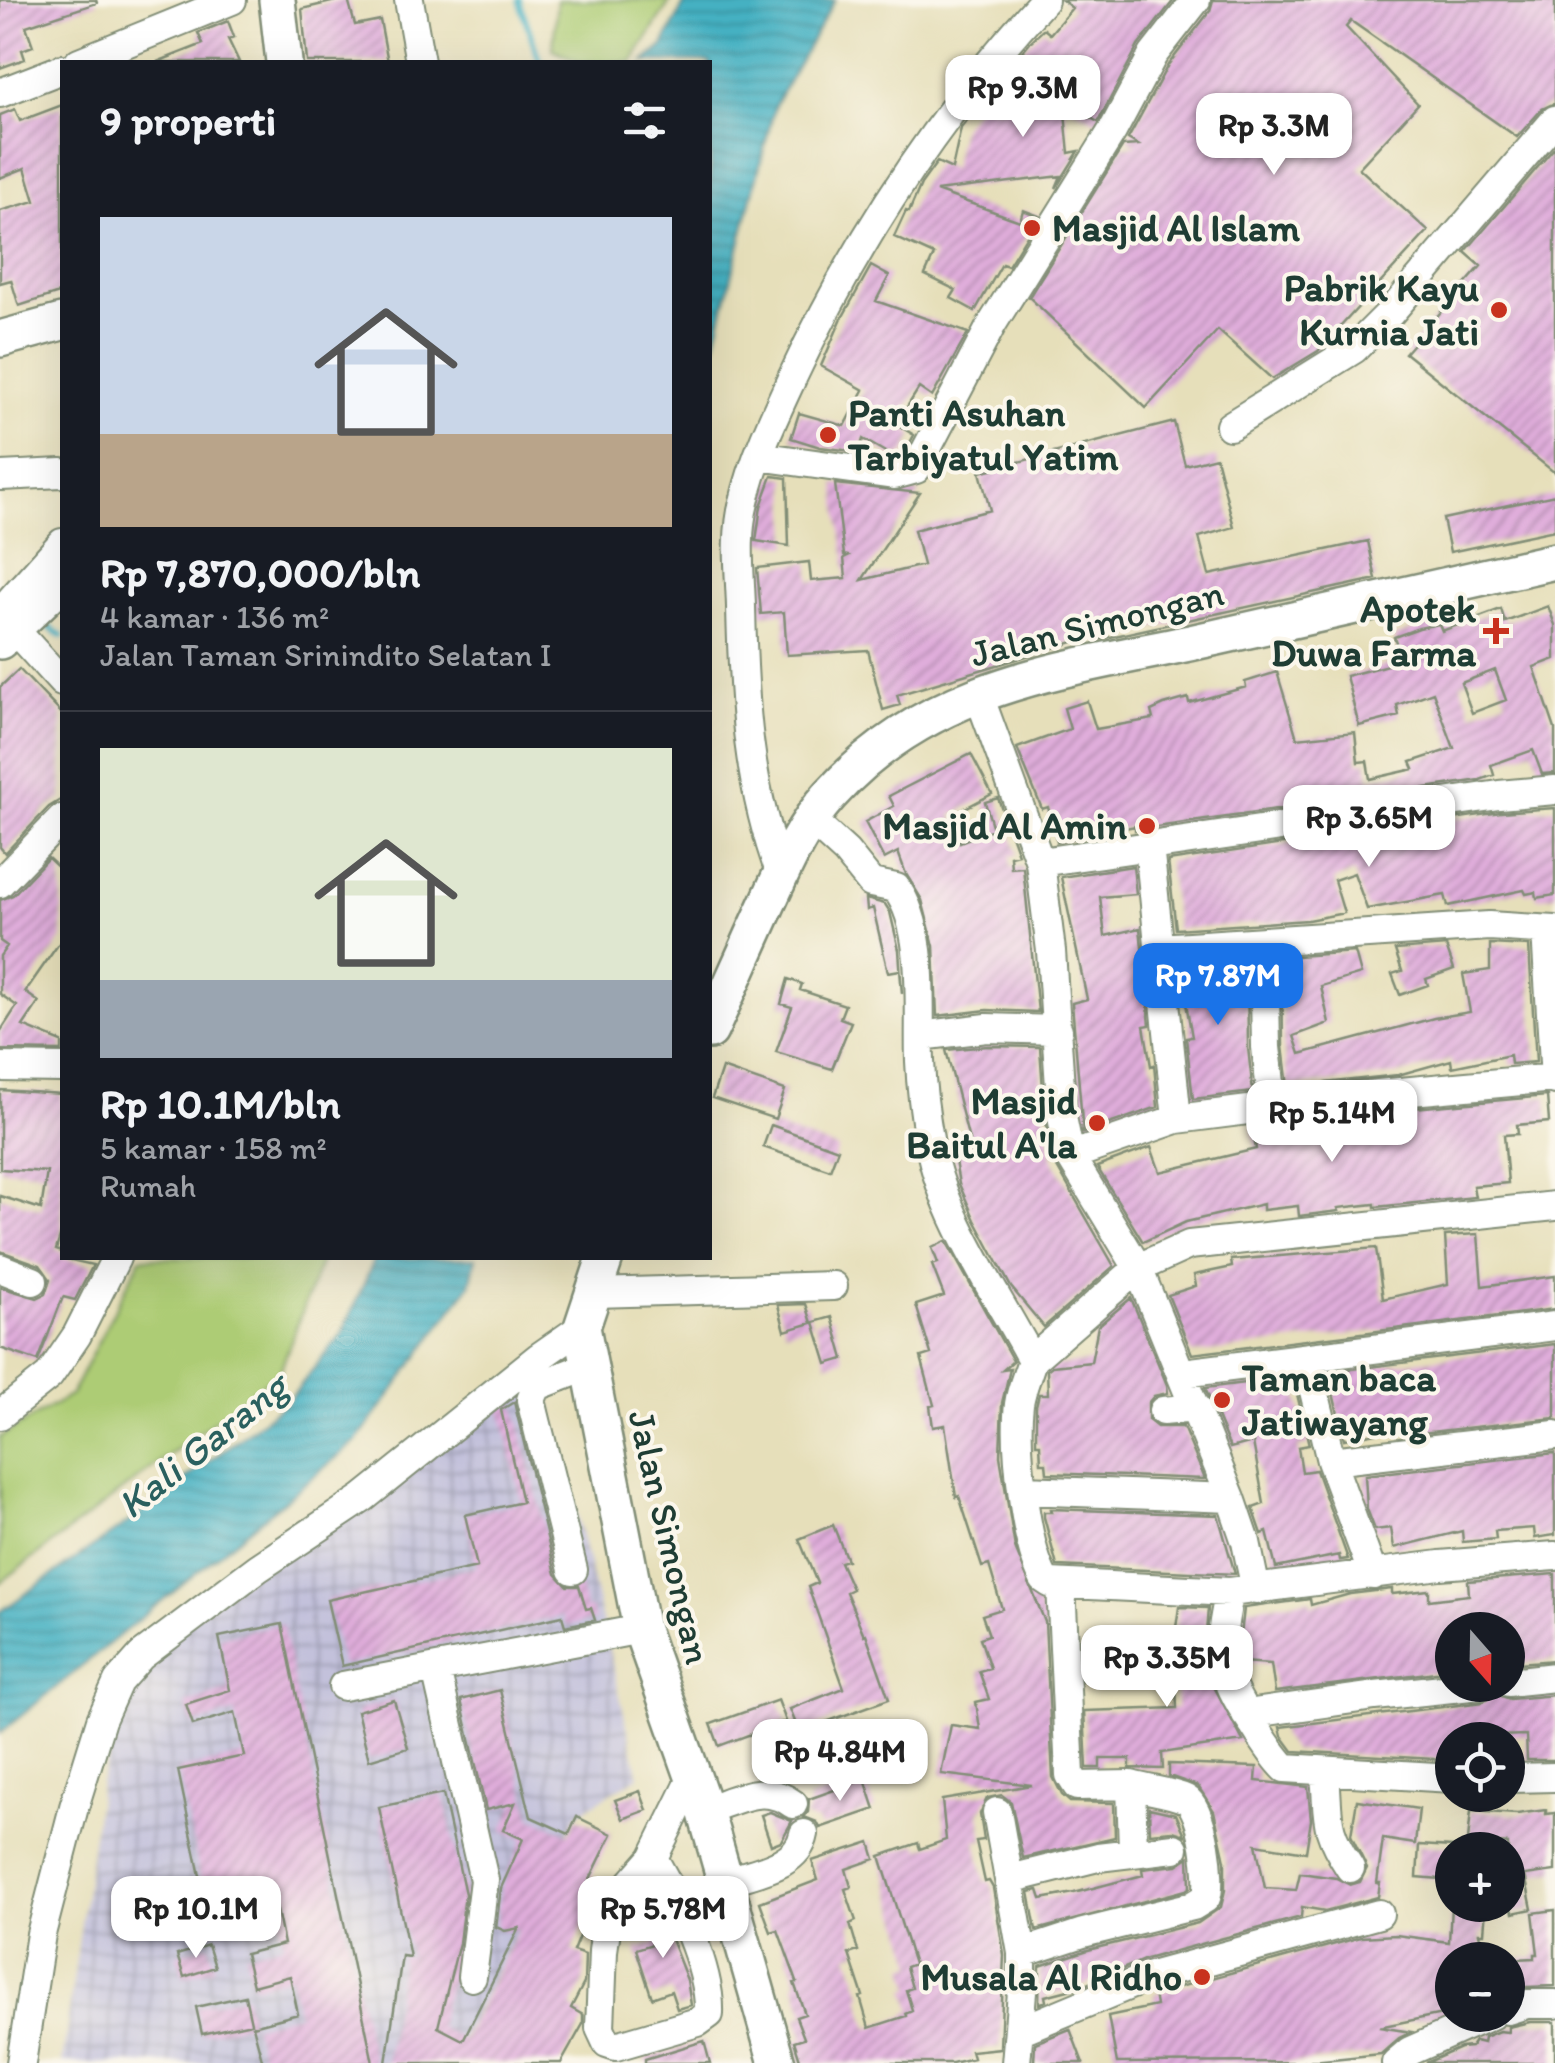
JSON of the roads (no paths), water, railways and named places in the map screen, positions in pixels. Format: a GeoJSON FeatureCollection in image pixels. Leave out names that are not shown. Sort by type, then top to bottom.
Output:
{"type":"FeatureCollection","features":[{"type":"Feature","properties":{"kind":"main road"},"geometry":{"type":"LineString","coordinates":[[277,0],[284,60]]}},
{"type":"Feature","properties":{"kind":"main road"},"geometry":{"type":"LineString","coordinates":[[0,339],[60,323]]}},
{"type":"Feature","properties":{"kind":"main road","name":"Jalan Simongan"},"geometry":{"type":"LineString","coordinates":[[712,1027],[781,875],[811,820],[856,767],[942,711],[978,692],[1084,664],[1555,561]]}},
{"type":"Feature","properties":{"kind":"main road"},"geometry":{"type":"LineString","coordinates":[[9,624],[48,578]]}},
{"type":"Feature","properties":{"kind":"main road"},"geometry":{"type":"LineString","coordinates":[[582,1327],[604,1260]]}},
{"type":"Feature","properties":{"kind":"main road","name":"Jalan Simongan"},"geometry":{"type":"LineString","coordinates":[[582,1327],[641,1629],[698,1794],[777,2063]]}},
{"type":"Feature","properties":{"kind":"street"},"geometry":{"type":"LineString","coordinates":[[84,60],[232,0]]}},
{"type":"Feature","properties":{"kind":"street"},"geometry":{"type":"LineString","coordinates":[[409,0],[420,60]]}},
{"type":"Feature","properties":{"kind":"street"},"geometry":{"type":"LineString","coordinates":[[781,875],[757,805],[741,636],[738,541],[743,502],[758,456],[829,301],[965,92],[1044,0]]}},
{"type":"Feature","properties":{"kind":"street"},"geometry":{"type":"LineString","coordinates":[[758,456],[894,475],[916,469],[992,324],[1113,130],[1153,55],[1196,0]]}},
{"type":"Feature","properties":{"kind":"street"},"geometry":{"type":"LineString","coordinates":[[0,93],[60,70]]}},
{"type":"Feature","properties":{"kind":"street"},"geometry":{"type":"LineString","coordinates":[[1230,426],[1354,349],[1391,312],[1555,120]]}},
{"type":"Feature","properties":{"kind":"street"},"geometry":{"type":"LineString","coordinates":[[1,476],[60,473]]}},
{"type":"Feature","properties":{"kind":"street"},"geometry":{"type":"LineString","coordinates":[[48,578],[60,549]]}},
{"type":"Feature","properties":{"kind":"street"},"geometry":{"type":"LineString","coordinates":[[9,624],[60,680]]}},
{"type":"Feature","properties":{"kind":"street"},"geometry":{"type":"LineString","coordinates":[[978,692],[1040,862],[1058,1030],[1060,1100],[1070,1156],[1138,1268],[1183,1373],[1246,1542],[1243,1591],[1221,1631],[1221,1658],[1229,1686],[1284,1768],[1435,1777]]}},
{"type":"Feature","properties":{"kind":"street"},"geometry":{"type":"LineString","coordinates":[[1040,862],[1555,790]]}},
{"type":"Feature","properties":{"kind":"street"},"geometry":{"type":"LineString","coordinates":[[811,820],[846,852],[871,884],[892,886],[899,891],[915,944],[922,992],[920,1065],[936,1173],[954,1216],[1032,1360]]}},
{"type":"Feature","properties":{"kind":"street"},"geometry":{"type":"LineString","coordinates":[[0,882],[60,821]]}},
{"type":"Feature","properties":{"kind":"street"},"geometry":{"type":"LineString","coordinates":[[1149,846],[1177,1120]]}},
{"type":"Feature","properties":{"kind":"street"},"geometry":{"type":"LineString","coordinates":[[1070,1156],[1177,1120],[1367,1095],[1555,1079],[1550,930],[1489,926],[1159,948]]}},
{"type":"Feature","properties":{"kind":"street"},"geometry":{"type":"LineString","coordinates":[[1264,941],[1266,1047],[1273,1110]]}},
{"type":"Feature","properties":{"kind":"street"},"geometry":{"type":"LineString","coordinates":[[920,1036],[986,1028],[1058,1030]]}},
{"type":"Feature","properties":{"kind":"street"},"geometry":{"type":"LineString","coordinates":[[0,1067],[60,1068]]}},
{"type":"Feature","properties":{"kind":"street"},"geometry":{"type":"LineString","coordinates":[[1555,1206],[1189,1245],[1138,1268],[1032,1360],[1019,1402],[1018,1436],[1036,1564],[1044,1580],[1060,1584],[1243,1591],[1555,1556]]}},
{"type":"Feature","properties":{"kind":"street"},"geometry":{"type":"LineString","coordinates":[[0,1415],[49,1376],[77,1335],[115,1260]]}},
{"type":"Feature","properties":{"kind":"street"},"geometry":{"type":"LineString","coordinates":[[0,1268],[33,1281]]}},
{"type":"Feature","properties":{"kind":"street"},"geometry":{"type":"LineString","coordinates":[[595,1293],[833,1286]]}},
{"type":"Feature","properties":{"kind":"street"},"geometry":{"type":"LineString","coordinates":[[1183,1373],[1555,1326]]}},
{"type":"Feature","properties":{"kind":"street"},"geometry":{"type":"LineString","coordinates":[[21,2063],[55,1880],[101,1720],[118,1682],[142,1656],[258,1568],[363,1498],[582,1327]]}},
{"type":"Feature","properties":{"kind":"street"},"geometry":{"type":"LineString","coordinates":[[1306,1358],[1331,1460],[1374,1574]]}},
{"type":"Feature","properties":{"kind":"street"},"geometry":{"type":"LineString","coordinates":[[573,1570],[531,1400],[537,1386],[589,1366]]}},
{"type":"Feature","properties":{"kind":"street"},"geometry":{"type":"LineString","coordinates":[[1163,1411],[1196,1408]]}},
{"type":"Feature","properties":{"kind":"street"},"geometry":{"type":"LineString","coordinates":[[1331,1460],[1555,1436]]}},
{"type":"Feature","properties":{"kind":"street"},"geometry":{"type":"LineString","coordinates":[[1024,1490],[1232,1498]]}},
{"type":"Feature","properties":{"kind":"street"},"geometry":{"type":"LineString","coordinates":[[1022,1954],[1083,1933],[1193,1906],[1206,1898],[1209,1882],[1196,1808],[1184,1798],[1131,1785],[1077,1786],[1072,1782],[1060,1584]]}},
{"type":"Feature","properties":{"kind":"street"},"geometry":{"type":"LineString","coordinates":[[343,1686],[641,1629]]}},
{"type":"Feature","properties":{"kind":"street"},"geometry":{"type":"LineString","coordinates":[[436,1668],[484,1880],[472,1978]]}},
{"type":"Feature","properties":{"kind":"street"},"geometry":{"type":"LineString","coordinates":[[1525,1680],[1555,1676]]}},
{"type":"Feature","properties":{"kind":"street"},"geometry":{"type":"LineString","coordinates":[[1246,1714],[1435,1690]]}},
{"type":"Feature","properties":{"kind":"street"},"geometry":{"type":"LineString","coordinates":[[1314,1772],[1331,1839],[1350,1868]]}},
{"type":"Feature","properties":{"kind":"street"},"geometry":{"type":"LineString","coordinates":[[1525,1777],[1555,1776]]}},
{"type":"Feature","properties":{"kind":"street"},"geometry":{"type":"LineString","coordinates":[[1131,1785],[1133,1850]]}},
{"type":"Feature","properties":{"kind":"street"},"geometry":{"type":"LineString","coordinates":[[653,1858],[677,1900],[706,1982],[709,2014],[698,2022],[616,2046],[607,2043],[600,2028],[609,1908],[653,1858],[698,1794],[762,1792],[781,1795],[793,1804]]}},
{"type":"Feature","properties":{"kind":"street"},"geometry":{"type":"LineString","coordinates":[[997,1812],[1022,1954],[1016,2063]]}},
{"type":"Feature","properties":{"kind":"street"},"geometry":{"type":"LineString","coordinates":[[725,1882],[784,1861],[800,1849],[804,1834]]}},
{"type":"Feature","properties":{"kind":"street"},"geometry":{"type":"LineString","coordinates":[[1010,1879],[1133,1850],[1174,1848]]}},
{"type":"Feature","properties":{"kind":"street"},"geometry":{"type":"LineString","coordinates":[[1020,2031],[1151,1976],[1379,1914]]}},
{"type":"Feature","properties":{"kind":"street"},"geometry":{"type":"LineString","coordinates":[[1525,2005],[1555,2004]]}},
{"type":"Feature","properties":{"kind":"street"},"geometry":{"type":"LineString","coordinates":[[1396,2063],[1410,2050],[1452,2032]]}},
{"type":"Feature","properties":{"kind":"water"},"geometry":{"type":"Polygon","coordinates":[[[686,0],[835,0],[775,105],[712,355],[712,60],[646,60],[663,46],[686,0]]]}},
{"type":"Feature","properties":{"kind":"water"},"geometry":{"type":"Polygon","coordinates":[[[374,1260],[476,1260],[470,1285],[357,1441],[0,1733],[0,1612],[136,1517],[288,1401],[343,1332],[374,1260]]]}},
{"type":"Feature","properties":{"kind":"waterway"},"geometry":{"type":"LineString","coordinates":[[519,0],[539,60]]}},
{"type":"Feature","properties":{"kind":"waterway"},"geometry":{"type":"LineString","coordinates":[[39,620],[60,635]]}},
{"type":"Feature","properties":{"kind":"place","name":"Masjid Al Islam"},"geometry":{"type":"Point","coordinates":[1032,228]}},
{"type":"Feature","properties":{"kind":"place","name":"Pabrik Kayu Kurnia Jati"},"geometry":{"type":"Point","coordinates":[1499,310]}},
{"type":"Feature","properties":{"kind":"place","name":"Panti Asuhan Tarbiyatul Yatim"},"geometry":{"type":"Point","coordinates":[828,435]}},
{"type":"Feature","properties":{"kind":"place","name":"Apotek Duwa Farma"},"geometry":{"type":"Point","coordinates":[1496,631]}},
{"type":"Feature","properties":{"kind":"place","name":"Masjid Al Amin"},"geometry":{"type":"Point","coordinates":[1147,826]}},
{"type":"Feature","properties":{"kind":"place","name":"Masjid Baitul A'la"},"geometry":{"type":"Point","coordinates":[1097,1123]}},
{"type":"Feature","properties":{"kind":"place","name":"Taman baca Jatiwayang"},"geometry":{"type":"Point","coordinates":[1222,1400]}},
{"type":"Feature","properties":{"kind":"place","name":"Musala Al Ridho"},"geometry":{"type":"Point","coordinates":[1202,1977]}},
{"type":"Feature","properties":{"kind":"water label","name":"Kali Garang"},"geometry":{"type":"Point","coordinates":[202,1445]}}]}
